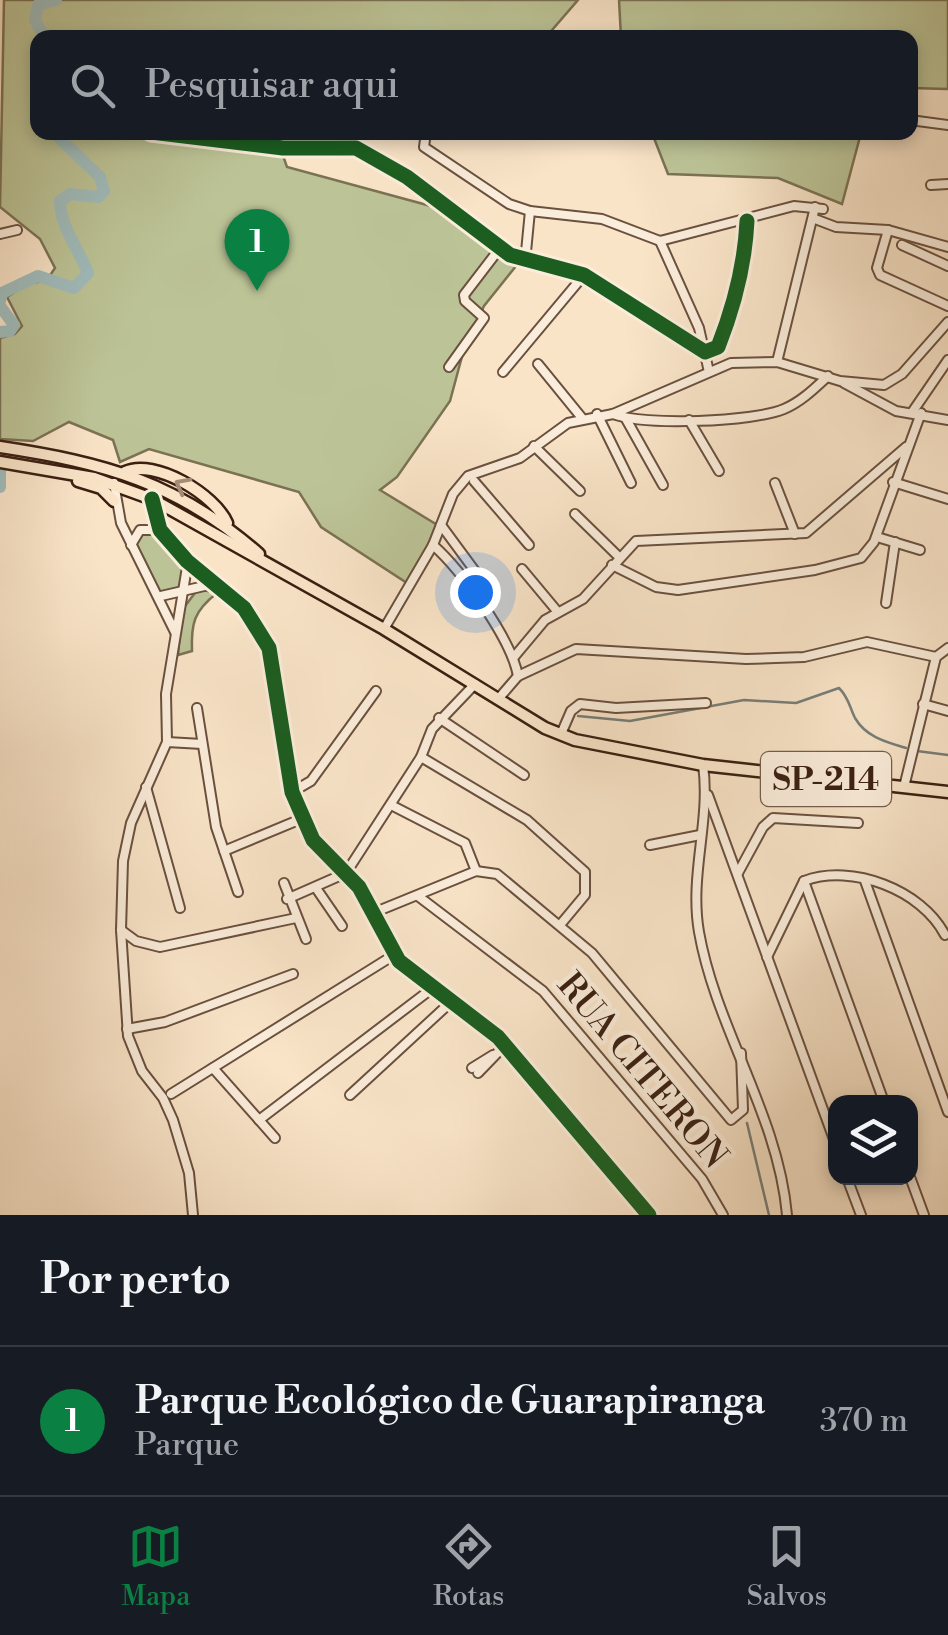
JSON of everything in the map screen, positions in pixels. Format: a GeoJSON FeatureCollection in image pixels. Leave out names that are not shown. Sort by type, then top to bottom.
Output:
{"type":"FeatureCollection","features":[{"type":"Feature","properties":{"kind":"main road","name":"SP-214"},"geometry":{"type":"LineString","coordinates":[[0,447],[125,472],[227,524],[271,564]]}},
{"type":"Feature","properties":{"kind":"main road","name":"SP-214"},"geometry":{"type":"LineString","coordinates":[[0,462],[114,483],[152,499],[384,629],[560,734],[630,754],[948,792]]}},
{"type":"Feature","properties":{"kind":"main road"},"geometry":{"type":"LineString","coordinates":[[35,467],[101,488],[114,501]]}},
{"type":"Feature","properties":{"kind":"main road"},"geometry":{"type":"LineString","coordinates":[[114,483],[125,472],[141,467],[204,497],[227,524]]}},
{"type":"Feature","properties":{"kind":"main road"},"geometry":{"type":"LineString","coordinates":[[152,499],[155,486]]}},
{"type":"Feature","properties":{"kind":"street"},"geometry":{"type":"LineString","coordinates":[[918,121],[948,125]]}},
{"type":"Feature","properties":{"kind":"street"},"geometry":{"type":"LineString","coordinates":[[217,140],[284,148],[356,148],[392,167],[500,248],[525,262],[584,275],[705,352]]}},
{"type":"Feature","properties":{"kind":"street"},"geometry":{"type":"LineString","coordinates":[[425,140],[424,148],[500,200],[530,212],[602,218],[660,240],[747,222],[794,206],[817,212],[836,228],[888,230],[948,246]]}},
{"type":"Feature","properties":{"kind":"street"},"geometry":{"type":"LineString","coordinates":[[932,185],[948,184]]}},
{"type":"Feature","properties":{"kind":"street"},"geometry":{"type":"LineString","coordinates":[[525,262],[530,212]]}},
{"type":"Feature","properties":{"kind":"street"},"geometry":{"type":"LineString","coordinates":[[776,362],[817,212]]}},
{"type":"Feature","properties":{"kind":"street"},"geometry":{"type":"LineString","coordinates":[[705,352],[718,347],[722,335],[742,261],[747,222]]}},
{"type":"Feature","properties":{"kind":"street"},"geometry":{"type":"LineString","coordinates":[[0,234],[17,230]]}},
{"type":"Feature","properties":{"kind":"street"},"geometry":{"type":"LineString","coordinates":[[888,230],[877,268],[880,274],[948,306]]}},
{"type":"Feature","properties":{"kind":"street"},"geometry":{"type":"LineString","coordinates":[[660,240],[699,328],[709,372]]}},
{"type":"Feature","properties":{"kind":"street"},"geometry":{"type":"LineString","coordinates":[[902,245],[948,266]]}},
{"type":"Feature","properties":{"kind":"street"},"geometry":{"type":"LineString","coordinates":[[448,366],[484,318],[466,302],[464,294],[500,248]]}},
{"type":"Feature","properties":{"kind":"street"},"geometry":{"type":"LineString","coordinates":[[503,372],[584,275]]}},
{"type":"Feature","properties":{"kind":"street"},"geometry":{"type":"LineString","coordinates":[[384,629],[432,545],[452,494],[471,479],[508,464],[582,418],[624,410],[746,360],[776,362],[877,386],[896,380],[948,322]]}},
{"type":"Feature","properties":{"kind":"street"},"geometry":{"type":"LineString","coordinates":[[612,565],[656,587],[678,590],[842,564],[866,555],[876,537],[917,412],[948,360]]}},
{"type":"Feature","properties":{"kind":"street"},"geometry":{"type":"LineString","coordinates":[[538,364],[582,418]]}},
{"type":"Feature","properties":{"kind":"street"},"geometry":{"type":"LineString","coordinates":[[612,414],[627,420],[689,420],[778,411],[828,376]]}},
{"type":"Feature","properties":{"kind":"street"},"geometry":{"type":"LineString","coordinates":[[840,380],[888,408],[948,420]]}},
{"type":"Feature","properties":{"kind":"street"},"geometry":{"type":"LineString","coordinates":[[624,410],[663,485]]}},
{"type":"Feature","properties":{"kind":"street"},"geometry":{"type":"LineString","coordinates":[[597,414],[631,483]]}},
{"type":"Feature","properties":{"kind":"street"},"geometry":{"type":"LineString","coordinates":[[689,420],[719,472]]}},
{"type":"Feature","properties":{"kind":"street"},"geometry":{"type":"LineString","coordinates":[[534,446],[580,490]]}},
{"type":"Feature","properties":{"kind":"street"},"geometry":{"type":"LineString","coordinates":[[514,657],[556,611],[582,599],[639,540],[795,534],[816,525],[906,446]]}},
{"type":"Feature","properties":{"kind":"street"},"geometry":{"type":"LineString","coordinates":[[471,479],[529,544]]}},
{"type":"Feature","properties":{"kind":"street"},"geometry":{"type":"LineString","coordinates":[[893,482],[948,499]]}},
{"type":"Feature","properties":{"kind":"street"},"geometry":{"type":"LineString","coordinates":[[114,483],[114,501],[131,545],[161,596],[175,632]]}},
{"type":"Feature","properties":{"kind":"street"},"geometry":{"type":"LineString","coordinates":[[774,484],[795,534]]}},
{"type":"Feature","properties":{"kind":"street"},"geometry":{"type":"LineString","coordinates":[[152,499],[160,530],[188,561],[251,616],[269,648],[292,792],[301,818],[318,846],[346,873],[373,913],[394,955],[506,1045],[648,1215]]}},
{"type":"Feature","properties":{"kind":"street"},"geometry":{"type":"LineString","coordinates":[[575,514],[619,557]]}},
{"type":"Feature","properties":{"kind":"street"},"geometry":{"type":"LineString","coordinates":[[441,524],[486,586]]}},
{"type":"Feature","properties":{"kind":"street"},"geometry":{"type":"LineString","coordinates":[[131,545],[140,530],[160,530]]}},
{"type":"Feature","properties":{"kind":"street"},"geometry":{"type":"LineString","coordinates":[[876,537],[920,550]]}},
{"type":"Feature","properties":{"kind":"street"},"geometry":{"type":"LineString","coordinates":[[886,603],[895,542]]}},
{"type":"Feature","properties":{"kind":"street"},"geometry":{"type":"LineString","coordinates":[[432,545],[463,574],[514,657],[518,676]]}},
{"type":"Feature","properties":{"kind":"street"},"geometry":{"type":"LineString","coordinates":[[188,561],[166,694],[167,742],[146,786],[126,845],[121,930],[127,1028],[134,1056],[173,1120],[189,1174],[193,1215]]}},
{"type":"Feature","properties":{"kind":"street"},"geometry":{"type":"LineString","coordinates":[[522,569],[556,611]]}},
{"type":"Feature","properties":{"kind":"street"},"geometry":{"type":"LineString","coordinates":[[161,596],[213,584]]}},
{"type":"Feature","properties":{"kind":"street"},"geometry":{"type":"LineString","coordinates":[[499,698],[518,676],[576,649],[746,659],[804,657],[867,642],[936,657]]}},
{"type":"Feature","properties":{"kind":"street"},"geometry":{"type":"LineString","coordinates":[[904,787],[936,657],[948,648]]}},
{"type":"Feature","properties":{"kind":"street"},"geometry":{"type":"LineString","coordinates":[[287,899],[346,873],[422,758],[440,718],[476,684]]}},
{"type":"Feature","properties":{"kind":"street"},"geometry":{"type":"LineString","coordinates":[[292,792],[311,781],[376,691]]}},
{"type":"Feature","properties":{"kind":"street"},"geometry":{"type":"LineString","coordinates":[[560,734],[575,706],[706,703]]}},
{"type":"Feature","properties":{"kind":"street"},"geometry":{"type":"LineString","coordinates":[[923,704],[948,711]]}},
{"type":"Feature","properties":{"kind":"street"},"geometry":{"type":"LineString","coordinates":[[196,708],[224,852],[238,892]]}},
{"type":"Feature","properties":{"kind":"street"},"geometry":{"type":"LineString","coordinates":[[440,718],[524,775]]}},
{"type":"Feature","properties":{"kind":"street"},"geometry":{"type":"LineString","coordinates":[[167,742],[202,744]]}},
{"type":"Feature","properties":{"kind":"street"},"geometry":{"type":"LineString","coordinates":[[422,758],[544,832],[585,872],[585,895],[560,925]]}},
{"type":"Feature","properties":{"kind":"street"},"geometry":{"type":"LineString","coordinates":[[704,765],[708,796],[828,1123]]}},
{"type":"Feature","properties":{"kind":"street"},"geometry":{"type":"LineString","coordinates":[[146,786],[180,908]]}},
{"type":"Feature","properties":{"kind":"street"},"geometry":{"type":"LineString","coordinates":[[708,796],[700,835],[699,931],[760,1103],[787,1215]]}},
{"type":"Feature","properties":{"kind":"street"},"geometry":{"type":"LineString","coordinates":[[391,806],[465,842],[476,872]]}},
{"type":"Feature","properties":{"kind":"street"},"geometry":{"type":"LineString","coordinates":[[224,852],[301,818]]}},
{"type":"Feature","properties":{"kind":"street"},"geometry":{"type":"LineString","coordinates":[[738,873],[763,827],[773,818],[858,822]]}},
{"type":"Feature","properties":{"kind":"street"},"geometry":{"type":"LineString","coordinates":[[650,845],[700,835]]}},
{"type":"Feature","properties":{"kind":"street"},"geometry":{"type":"LineString","coordinates":[[373,913],[476,872],[496,874],[592,953],[731,1120],[743,1110],[741,1053]]}},
{"type":"Feature","properties":{"kind":"street"},"geometry":{"type":"LineString","coordinates":[[767,957],[804,881],[816,877],[865,881],[916,899],[931,911],[944,935]]}},
{"type":"Feature","properties":{"kind":"street"},"geometry":{"type":"LineString","coordinates":[[804,881],[881,1095]]}},
{"type":"Feature","properties":{"kind":"street"},"geometry":{"type":"LineString","coordinates":[[865,881],[948,1112]]}},
{"type":"Feature","properties":{"kind":"street"},"geometry":{"type":"LineString","coordinates":[[284,883],[287,899],[306,939]]}},
{"type":"Feature","properties":{"kind":"street"},"geometry":{"type":"LineString","coordinates":[[316,888],[342,926]]}},
{"type":"Feature","properties":{"kind":"street","name":"RUA CITERON"},"geometry":{"type":"LineString","coordinates":[[418,896],[543,991],[702,1179],[723,1215]]}},
{"type":"Feature","properties":{"kind":"street"},"geometry":{"type":"LineString","coordinates":[[121,930],[136,941],[160,947],[296,918]]}},
{"type":"Feature","properties":{"kind":"street"},"geometry":{"type":"LineString","coordinates":[[171,1094],[394,955]]}},
{"type":"Feature","properties":{"kind":"street"},"geometry":{"type":"LineString","coordinates":[[127,1028],[165,1022],[293,974]]}},
{"type":"Feature","properties":{"kind":"street"},"geometry":{"type":"LineString","coordinates":[[259,1120],[434,987]]}},
{"type":"Feature","properties":{"kind":"street"},"geometry":{"type":"LineString","coordinates":[[350,1094],[452,1001]]}},
{"type":"Feature","properties":{"kind":"street"},"geometry":{"type":"LineString","coordinates":[[475,1071],[506,1045]]}},
{"type":"Feature","properties":{"kind":"street"},"geometry":{"type":"LineString","coordinates":[[213,1068],[274,1138]]}},
{"type":"Feature","properties":{"kind":"street"},"geometry":{"type":"LineString","coordinates":[[850,1185],[861,1215]]}},
{"type":"Feature","properties":{"kind":"street"},"geometry":{"type":"LineString","coordinates":[[913,1185],[924,1215]]}},
{"type":"Feature","properties":{"kind":"green space"},"geometry":{"type":"Polygon","coordinates":[[[4,0],[578,0],[552,30],[30,30],[30,140],[277,140],[287,167],[449,211],[520,261],[484,306],[464,349],[450,401],[397,477],[380,490],[439,526],[433,545],[407,583],[321,527],[299,492],[149,449],[120,462],[113,440],[69,422],[33,441],[0,439],[0,338],[15,334],[22,326],[7,297],[28,284],[47,280],[55,268],[40,239],[0,207],[4,0]]]}},
{"type":"Feature","properties":{"kind":"green space"},"geometry":{"type":"Polygon","coordinates":[[[619,0],[948,0],[948,89],[918,88],[918,30],[621,30],[619,0]]]}},
{"type":"Feature","properties":{"kind":"green space"},"geometry":{"type":"Polygon","coordinates":[[[655,140],[859,140],[842,204],[778,178],[668,174],[655,140]]]}},
{"type":"Feature","properties":{"kind":"green space"},"geometry":{"type":"Polygon","coordinates":[[[160,531],[186,560],[184,590],[161,596],[133,547],[137,534],[160,531]]]}},
{"type":"Feature","properties":{"kind":"green space"},"geometry":{"type":"Polygon","coordinates":[[[198,589],[217,593],[195,618],[192,651],[178,655],[182,610],[198,589]]]}},
{"type":"Feature","properties":{"kind":"waterway"},"geometry":{"type":"LineString","coordinates":[[41,30],[35,20],[38,5],[56,0]]}},
{"type":"Feature","properties":{"kind":"waterway"},"geometry":{"type":"LineString","coordinates":[[0,301],[2,293],[38,276],[74,288],[88,273],[66,229],[60,201],[70,194],[98,197],[104,191],[100,177],[61,140]]}},
{"type":"Feature","properties":{"kind":"waterway"},"geometry":{"type":"LineString","coordinates":[[0,306],[14,325],[10,331],[0,332]]}},
{"type":"Feature","properties":{"kind":"waterway"},"geometry":{"type":"LineString","coordinates":[[0,470],[0,487]]}},
{"type":"Feature","properties":{"kind":"waterway"},"geometry":{"type":"LineString","coordinates":[[578,716],[630,721],[744,700],[796,703],[839,688],[865,730],[906,748]]}},
{"type":"Feature","properties":{"kind":"waterway"},"geometry":{"type":"LineString","coordinates":[[917,751],[948,755]]}},
{"type":"Feature","properties":{"kind":"waterway"},"geometry":{"type":"LineString","coordinates":[[747,1123],[769,1215]]}},
{"type":"Feature","properties":{"kind":"cycle path"},"geometry":{"type":"LineString","coordinates":[[217,140],[283,148],[356,148],[407,177],[510,255],[584,275],[705,352],[718,347],[729,317],[747,221]]}},
{"type":"Feature","properties":{"kind":"cycle path"},"geometry":{"type":"LineString","coordinates":[[152,499],[160,530],[187,561],[244,608],[269,648],[292,792],[313,840],[359,887],[399,961],[498,1037],[649,1215]]}},
{"type":"Feature","properties":{"kind":"place","name":"Parque Ecológico de Guarapiranga"},"geometry":{"type":"Point","coordinates":[257,291]}}]}
